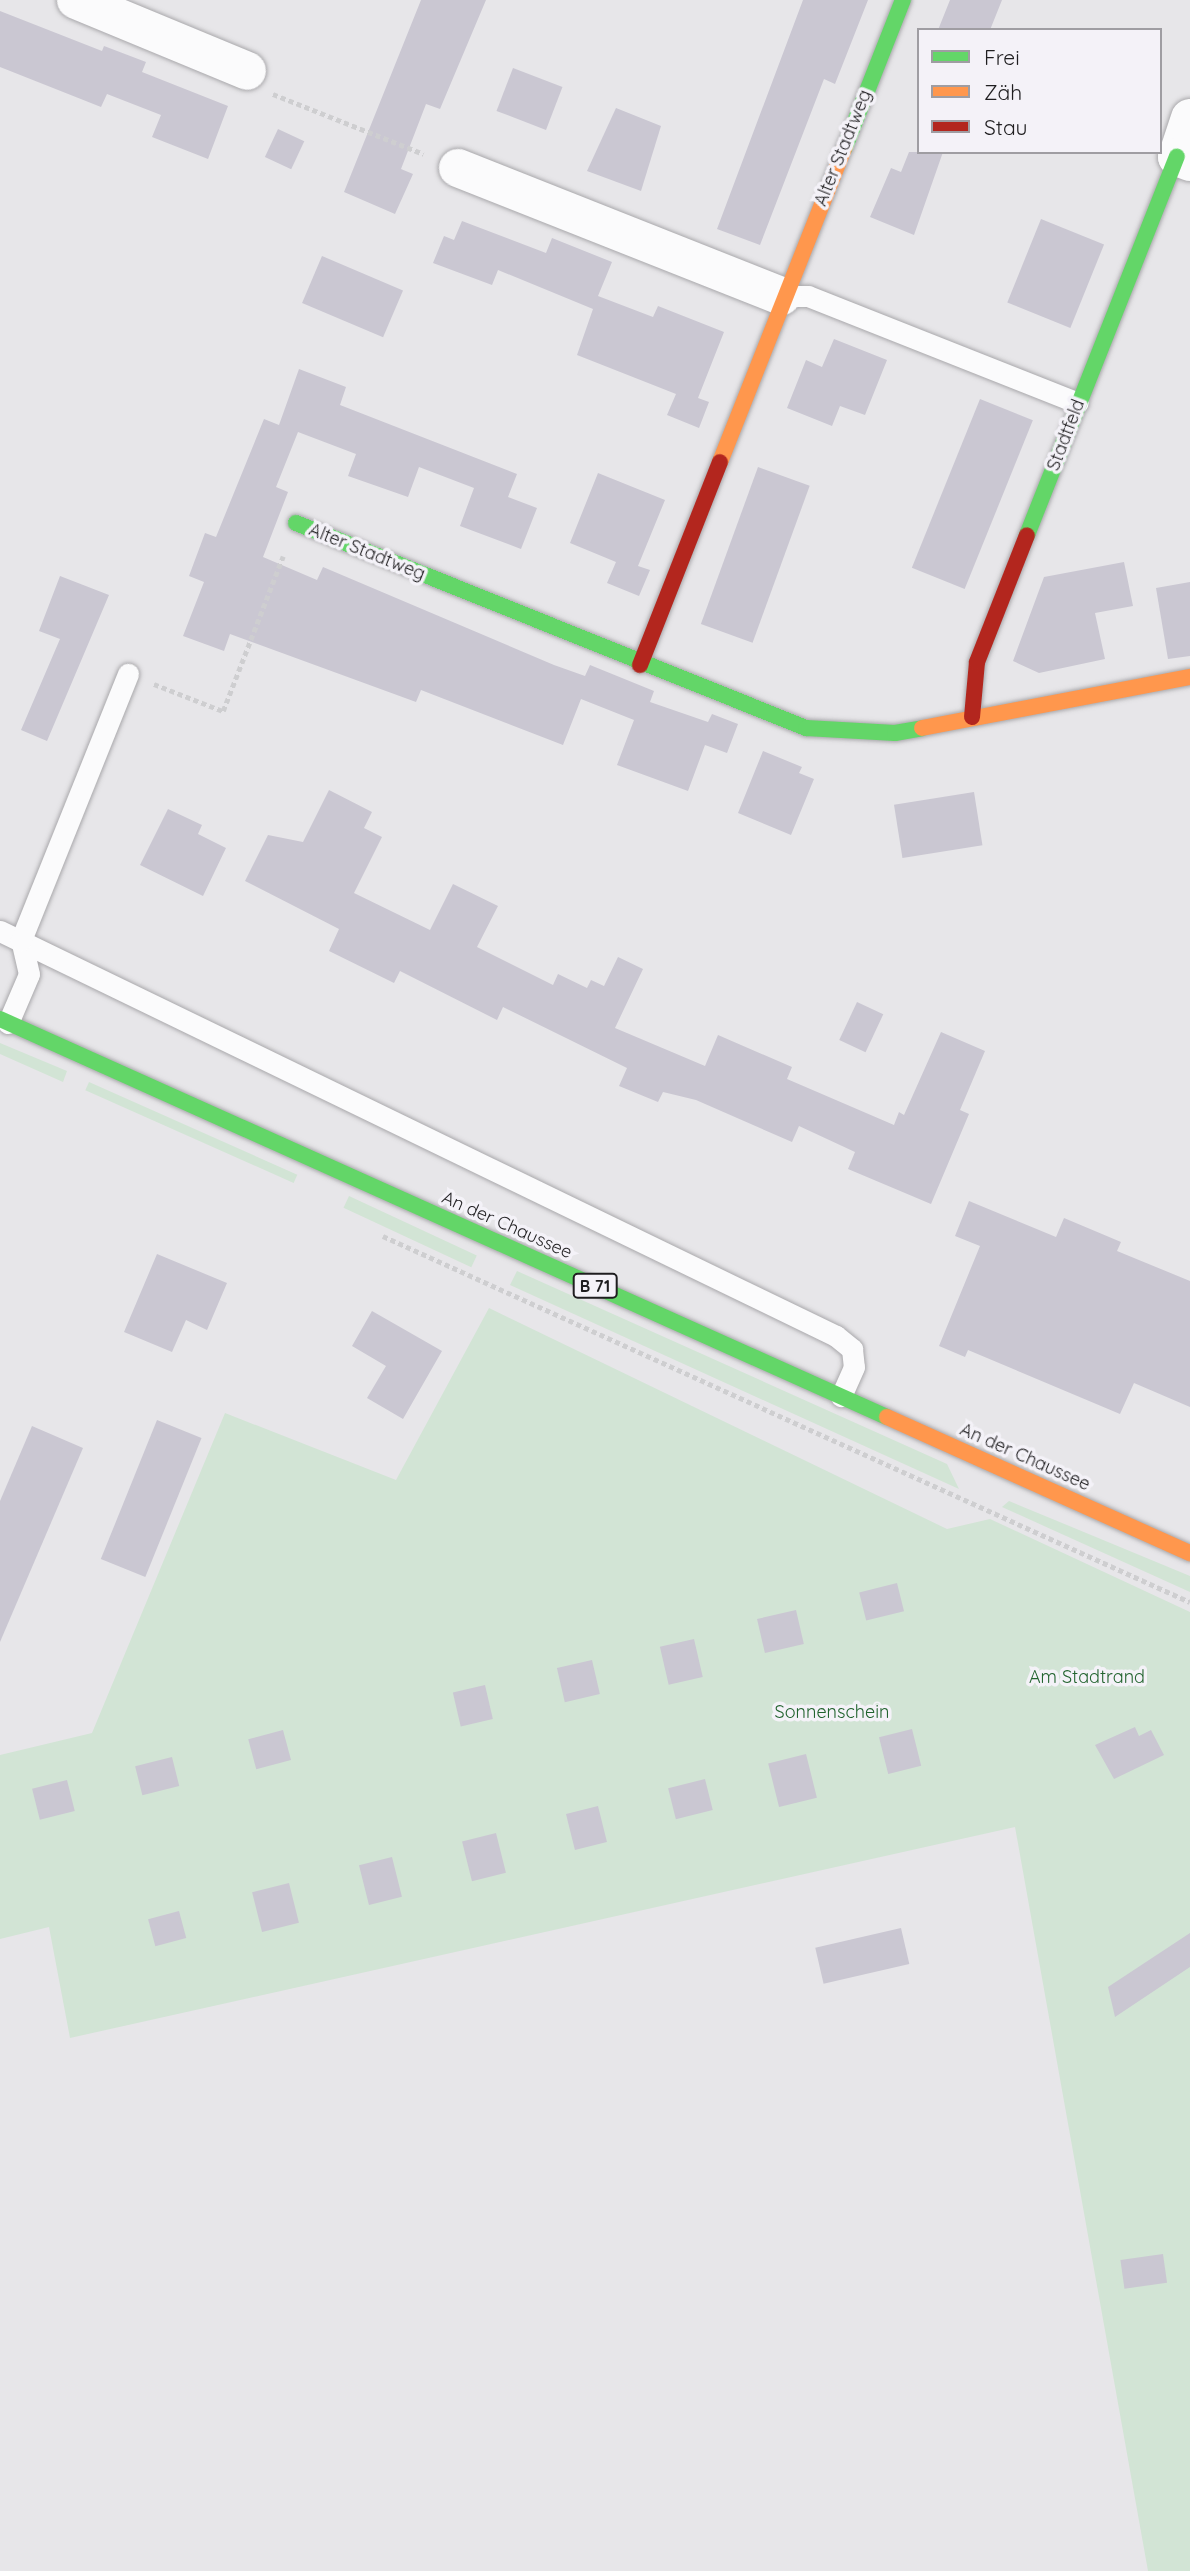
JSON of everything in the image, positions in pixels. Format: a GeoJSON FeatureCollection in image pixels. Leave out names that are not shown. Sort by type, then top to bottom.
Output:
{"type":"FeatureCollection","features":[{"type":"Feature","properties":{"kind":"street"},"geometry":{"type":"LineString","coordinates":[[76,0],[247,71]]}},
{"type":"Feature","properties":{"kind":"street","name":"Alter Stadtweg"},"geometry":{"type":"LineString","coordinates":[[640,665],[782,296],[903,0]]}},
{"type":"Feature","properties":{"kind":"street","name":"Stadtfeld"},"geometry":{"type":"LineString","coordinates":[[972,716],[977,662],[1078,403],[1183,159],[1190,118]]}},
{"type":"Feature","properties":{"kind":"street"},"geometry":{"type":"LineString","coordinates":[[458,168],[782,296]]}},
{"type":"Feature","properties":{"kind":"street","name":"Alter Stadtweg"},"geometry":{"type":"LineString","coordinates":[[296,523],[640,665],[806,728],[851,734],[895,733],[972,716]]}},
{"type":"Feature","properties":{"kind":"street"},"geometry":{"type":"LineString","coordinates":[[972,716],[1190,677]]}},
{"type":"Feature","properties":{"kind":"street","name":"An der Chaussee"},"geometry":{"type":"LineString","coordinates":[[4,1021],[1190,1553]]}},
{"type":"Feature","properties":{"kind":"lane"},"geometry":{"type":"LineString","coordinates":[[782,296],[808,296],[1078,403]]}},
{"type":"Feature","properties":{"kind":"lane"},"geometry":{"type":"LineString","coordinates":[[4,1021],[29,974],[20,940],[128,674]]}},
{"type":"Feature","properties":{"kind":"lane"},"geometry":{"type":"LineString","coordinates":[[0,931],[836,1336],[852,1349],[854,1367],[841,1396]]}},
{"type":"Feature","properties":{"kind":"path"},"geometry":{"type":"LineString","coordinates":[[247,71],[259,88],[458,168]]}},
{"type":"Feature","properties":{"kind":"path","name":"Alter Stadtweg"},"geometry":{"type":"LineString","coordinates":[[128,674],[223,710],[296,523]]}},
{"type":"Feature","properties":{"kind":"path"},"geometry":{"type":"LineString","coordinates":[[374,1231],[1190,1602]]}},
{"type":"Feature","properties":{"kind":"green space"},"geometry":{"type":"Polygon","coordinates":[[[0,1043],[67,1071],[63,1082],[0,1054],[0,1043]]]}},
{"type":"Feature","properties":{"kind":"green space"},"geometry":{"type":"Polygon","coordinates":[[[89,1082],[297,1175],[294,1183],[85,1090],[89,1082]]]}},
{"type":"Feature","properties":{"kind":"green space"},"geometry":{"type":"Polygon","coordinates":[[[349,1196],[477,1256],[471,1267],[344,1208],[349,1196]]]}},
{"type":"Feature","properties":{"kind":"green space"},"geometry":{"type":"Polygon","coordinates":[[[517,1271],[947,1464],[959,1489],[510,1285],[517,1271]]]}},
{"type":"Feature","properties":{"kind":"green space"},"geometry":{"type":"Polygon","coordinates":[[[489,1308],[947,1529],[990,1519],[1190,1612],[1190,2571],[1148,2571],[1015,1827],[70,2038],[49,1927],[0,1939],[0,1755],[92,1733],[225,1413],[396,1480],[489,1308]]]}},
{"type":"Feature","properties":{"kind":"green space"},"geometry":{"type":"Polygon","coordinates":[[[1009,1501],[1190,1576],[1190,1592],[1002,1507],[1009,1501]]]}},
{"type":"Feature","properties":{"kind":"building"},"geometry":{"type":"Polygon","coordinates":[[[421,0],[486,0],[440,109],[426,104],[401,169],[413,174],[395,214],[344,192],[421,0]]]}},
{"type":"Feature","properties":{"kind":"building"},"geometry":{"type":"Polygon","coordinates":[[[803,0],[868,0],[835,84],[824,79],[760,245],[717,229],[803,0]]]}},
{"type":"Feature","properties":{"kind":"building"},"geometry":{"type":"Polygon","coordinates":[[[950,0],[1002,0],[991,28],[939,28],[950,0]]]}},
{"type":"Feature","properties":{"kind":"building"},"geometry":{"type":"Polygon","coordinates":[[[0,11],[102,51],[104,46],[146,62],[142,72],[228,106],[208,159],[152,137],[161,115],[107,94],[101,107],[0,67],[0,11]]]}},
{"type":"Feature","properties":{"kind":"building"},"geometry":{"type":"Polygon","coordinates":[[[513,68],[562,87],[546,130],[497,111],[513,68]]]}},
{"type":"Feature","properties":{"kind":"building"},"geometry":{"type":"Polygon","coordinates":[[[616,108],[661,126],[641,191],[587,171],[616,108]]]}},
{"type":"Feature","properties":{"kind":"building"},"geometry":{"type":"Polygon","coordinates":[[[278,129],[304,141],[291,169],[265,157],[278,129]]]}},
{"type":"Feature","properties":{"kind":"building"},"geometry":{"type":"Polygon","coordinates":[[[909,152],[942,154],[914,235],[870,217],[891,168],[901,172],[909,152]]]}},
{"type":"Feature","properties":{"kind":"building"},"geometry":{"type":"Polygon","coordinates":[[[1041,219],[1104,244],[1070,328],[1007,302],[1041,219]]]}},
{"type":"Feature","properties":{"kind":"building"},"geometry":{"type":"Polygon","coordinates":[[[462,221],[546,253],[552,238],[612,262],[598,296],[653,317],[658,306],[724,332],[698,398],[709,402],[699,428],[667,415],[676,394],[577,355],[593,309],[498,270],[492,285],[433,263],[444,236],[454,240],[462,221]]]}},
{"type":"Feature","properties":{"kind":"building"},"geometry":{"type":"Polygon","coordinates":[[[322,256],[403,290],[383,337],[302,303],[322,256]]]}},
{"type":"Feature","properties":{"kind":"building"},"geometry":{"type":"Polygon","coordinates":[[[834,339],[887,360],[865,415],[840,406],[832,426],[787,408],[806,360],[822,367],[834,339]]]}},
{"type":"Feature","properties":{"kind":"building"},"geometry":{"type":"Polygon","coordinates":[[[299,369],[346,387],[340,405],[517,474],[508,497],[537,508],[521,549],[460,526],[474,488],[419,467],[408,497],[348,476],[356,454],[298,432],[276,487],[288,492],[263,557],[317,580],[323,567],[554,665],[585,676],[590,665],[654,691],[650,702],[708,722],[712,714],[738,724],[727,753],[705,745],[688,791],[617,765],[634,720],[581,699],[563,745],[421,690],[416,702],[230,634],[224,651],[183,636],[204,582],[189,576],[205,533],[216,537],[264,419],[279,425],[299,369]]]}},
{"type":"Feature","properties":{"kind":"building"},"geometry":{"type":"Polygon","coordinates":[[[980,399],[1033,420],[965,589],[912,568],[980,399]]]}},
{"type":"Feature","properties":{"kind":"building"},"geometry":{"type":"Polygon","coordinates":[[[758,467],[810,486],[753,643],[701,624],[758,467]]]}},
{"type":"Feature","properties":{"kind":"building"},"geometry":{"type":"Polygon","coordinates":[[[598,473],[665,500],[638,566],[650,570],[639,596],[607,583],[616,562],[570,543],[598,473]]]}},
{"type":"Feature","properties":{"kind":"building"},"geometry":{"type":"Polygon","coordinates":[[[1124,562],[1133,606],[1095,613],[1105,659],[1039,673],[1013,661],[1044,577],[1124,562]]]}},
{"type":"Feature","properties":{"kind":"building"},"geometry":{"type":"Polygon","coordinates":[[[60,576],[109,595],[47,741],[21,730],[60,639],[39,631],[60,576]]]}},
{"type":"Feature","properties":{"kind":"building"},"geometry":{"type":"Polygon","coordinates":[[[1190,582],[1190,656],[1168,659],[1156,588],[1190,582]]]}},
{"type":"Feature","properties":{"kind":"building"},"geometry":{"type":"Polygon","coordinates":[[[763,751],[802,767],[799,773],[814,779],[791,835],[738,813],[763,751]]]}},
{"type":"Feature","properties":{"kind":"building"},"geometry":{"type":"Polygon","coordinates":[[[329,790],[372,812],[364,828],[382,837],[354,893],[430,930],[453,884],[498,906],[477,947],[553,985],[558,974],[587,988],[591,980],[604,986],[618,957],[643,969],[615,1028],[705,1066],[718,1035],[792,1067],[787,1079],[894,1125],[899,1112],[904,1115],[941,1032],[985,1051],[960,1110],[969,1114],[931,1204],[848,1169],[855,1152],[799,1126],[792,1142],[696,1100],[663,1092],[658,1102],[619,1086],[627,1068],[503,1007],[497,1020],[400,971],[394,983],[329,951],[339,929],[245,881],[268,835],[303,842],[329,790]]]}},
{"type":"Feature","properties":{"kind":"building"},"geometry":{"type":"Polygon","coordinates":[[[974,792],[982,845],[902,858],[894,805],[974,792]]]}},
{"type":"Feature","properties":{"kind":"building"},"geometry":{"type":"Polygon","coordinates":[[[168,809],[202,825],[198,834],[226,848],[203,896],[140,865],[168,809]]]}},
{"type":"Feature","properties":{"kind":"building"},"geometry":{"type":"Polygon","coordinates":[[[857,1002],[883,1014],[866,1052],[839,1040],[857,1002]]]}},
{"type":"Feature","properties":{"kind":"building"},"geometry":{"type":"Polygon","coordinates":[[[969,1201],[1056,1237],[1064,1218],[1121,1242],[1117,1251],[1190,1281],[1190,1407],[1134,1383],[1120,1414],[968,1350],[965,1357],[939,1346],[980,1246],[955,1236],[969,1201]]]}},
{"type":"Feature","properties":{"kind":"building"},"geometry":{"type":"Polygon","coordinates":[[[157,1254],[227,1283],[207,1330],[186,1320],[172,1352],[124,1332],[157,1254]]]}},
{"type":"Feature","properties":{"kind":"building"},"geometry":{"type":"Polygon","coordinates":[[[372,1311],[442,1351],[403,1419],[367,1398],[386,1366],[352,1346],[372,1311]]]}},
{"type":"Feature","properties":{"kind":"building"},"geometry":{"type":"Polygon","coordinates":[[[157,1420],[202,1438],[145,1577],[101,1559],[157,1420]]]}},
{"type":"Feature","properties":{"kind":"building"},"geometry":{"type":"Polygon","coordinates":[[[32,1426],[83,1448],[0,1642],[0,1501],[32,1426]]]}},
{"type":"Feature","properties":{"kind":"building"},"geometry":{"type":"Polygon","coordinates":[[[897,1583],[904,1611],[866,1621],[859,1592],[897,1583]]]}},
{"type":"Feature","properties":{"kind":"building"},"geometry":{"type":"Polygon","coordinates":[[[796,1610],[804,1644],[765,1653],[757,1619],[796,1610]]]}},
{"type":"Feature","properties":{"kind":"building"},"geometry":{"type":"Polygon","coordinates":[[[694,1639],[703,1677],[669,1685],[660,1647],[694,1639]]]}},
{"type":"Feature","properties":{"kind":"building"},"geometry":{"type":"Polygon","coordinates":[[[592,1660],[600,1694],[565,1702],[557,1668],[592,1660]]]}},
{"type":"Feature","properties":{"kind":"building"},"geometry":{"type":"Polygon","coordinates":[[[485,1685],[493,1719],[461,1727],[453,1692],[485,1685]]]}},
{"type":"Feature","properties":{"kind":"building"},"geometry":{"type":"Polygon","coordinates":[[[1135,1727],[1139,1736],[1151,1730],[1164,1755],[1114,1779],[1095,1745],[1135,1727]]]}},
{"type":"Feature","properties":{"kind":"building"},"geometry":{"type":"Polygon","coordinates":[[[912,1729],[921,1766],[888,1774],[879,1737],[912,1729]]]}},
{"type":"Feature","properties":{"kind":"building"},"geometry":{"type":"Polygon","coordinates":[[[283,1730],[291,1760],[256,1769],[248,1739],[283,1730]]]}},
{"type":"Feature","properties":{"kind":"building"},"geometry":{"type":"Polygon","coordinates":[[[806,1754],[817,1798],[779,1807],[768,1763],[806,1754]]]}},
{"type":"Feature","properties":{"kind":"building"},"geometry":{"type":"Polygon","coordinates":[[[172,1757],[179,1786],[142,1795],[135,1766],[172,1757]]]}},
{"type":"Feature","properties":{"kind":"building"},"geometry":{"type":"Polygon","coordinates":[[[705,1779],[713,1810],[676,1819],[668,1788],[705,1779]]]}},
{"type":"Feature","properties":{"kind":"building"},"geometry":{"type":"Polygon","coordinates":[[[67,1780],[75,1811],[40,1820],[32,1789],[67,1780]]]}},
{"type":"Feature","properties":{"kind":"building"},"geometry":{"type":"Polygon","coordinates":[[[598,1806],[607,1842],[575,1850],[566,1814],[598,1806]]]}},
{"type":"Feature","properties":{"kind":"building"},"geometry":{"type":"Polygon","coordinates":[[[496,1833],[506,1873],[472,1881],[462,1841],[496,1833]]]}},
{"type":"Feature","properties":{"kind":"building"},"geometry":{"type":"Polygon","coordinates":[[[392,1857],[402,1897],[369,1905],[359,1865],[392,1857]]]}},
{"type":"Feature","properties":{"kind":"building"},"geometry":{"type":"Polygon","coordinates":[[[289,1883],[299,1923],[262,1932],[252,1892],[289,1883]]]}},
{"type":"Feature","properties":{"kind":"building"},"geometry":{"type":"Polygon","coordinates":[[[179,1911],[186,1938],[155,1946],[148,1919],[179,1911]]]}},
{"type":"Feature","properties":{"kind":"building"},"geometry":{"type":"Polygon","coordinates":[[[901,1928],[909,1964],[824,1984],[815,1948],[901,1928]]]}},
{"type":"Feature","properties":{"kind":"building"},"geometry":{"type":"Polygon","coordinates":[[[1190,1933],[1190,1967],[1115,2017],[1108,1987],[1190,1933]]]}},
{"type":"Feature","properties":{"kind":"building"},"geometry":{"type":"Polygon","coordinates":[[[1163,2254],[1167,2283],[1124,2289],[1120,2260],[1163,2254]]]}},
{"type":"Feature","properties":{"kind":"traffic: fast"},"geometry":{"type":"LineString","coordinates":[[845,147],[903,0]]}},
{"type":"Feature","properties":{"kind":"traffic: fast"},"geometry":{"type":"LineString","coordinates":[[1027,535],[1177,157]]}},
{"type":"Feature","properties":{"kind":"traffic: fast"},"geometry":{"type":"LineString","coordinates":[[296,523],[806,728],[895,733],[922,728]]}},
{"type":"Feature","properties":{"kind":"traffic: fast"},"geometry":{"type":"LineString","coordinates":[[0,1019],[887,1417]]}},
{"type":"Feature","properties":{"kind":"traffic: slow"},"geometry":{"type":"LineString","coordinates":[[720,462],[845,147]]}},
{"type":"Feature","properties":{"kind":"traffic: slow"},"geometry":{"type":"LineString","coordinates":[[922,728],[1190,677]]}},
{"type":"Feature","properties":{"kind":"traffic: slow"},"geometry":{"type":"LineString","coordinates":[[887,1417],[1190,1553]]}},
{"type":"Feature","properties":{"kind":"traffic: jam"},"geometry":{"type":"LineString","coordinates":[[640,665],[720,462]]}},
{"type":"Feature","properties":{"kind":"traffic: jam"},"geometry":{"type":"LineString","coordinates":[[972,717],[977,662],[1027,535]]}},
{"type":"Feature","properties":{"kind":"park label","name":"Am Stadtrand"},"geometry":{"type":"Point","coordinates":[1087,1677]}},
{"type":"Feature","properties":{"kind":"park label","name":"Sonnenschein"},"geometry":{"type":"Point","coordinates":[832,1712]}}]}
